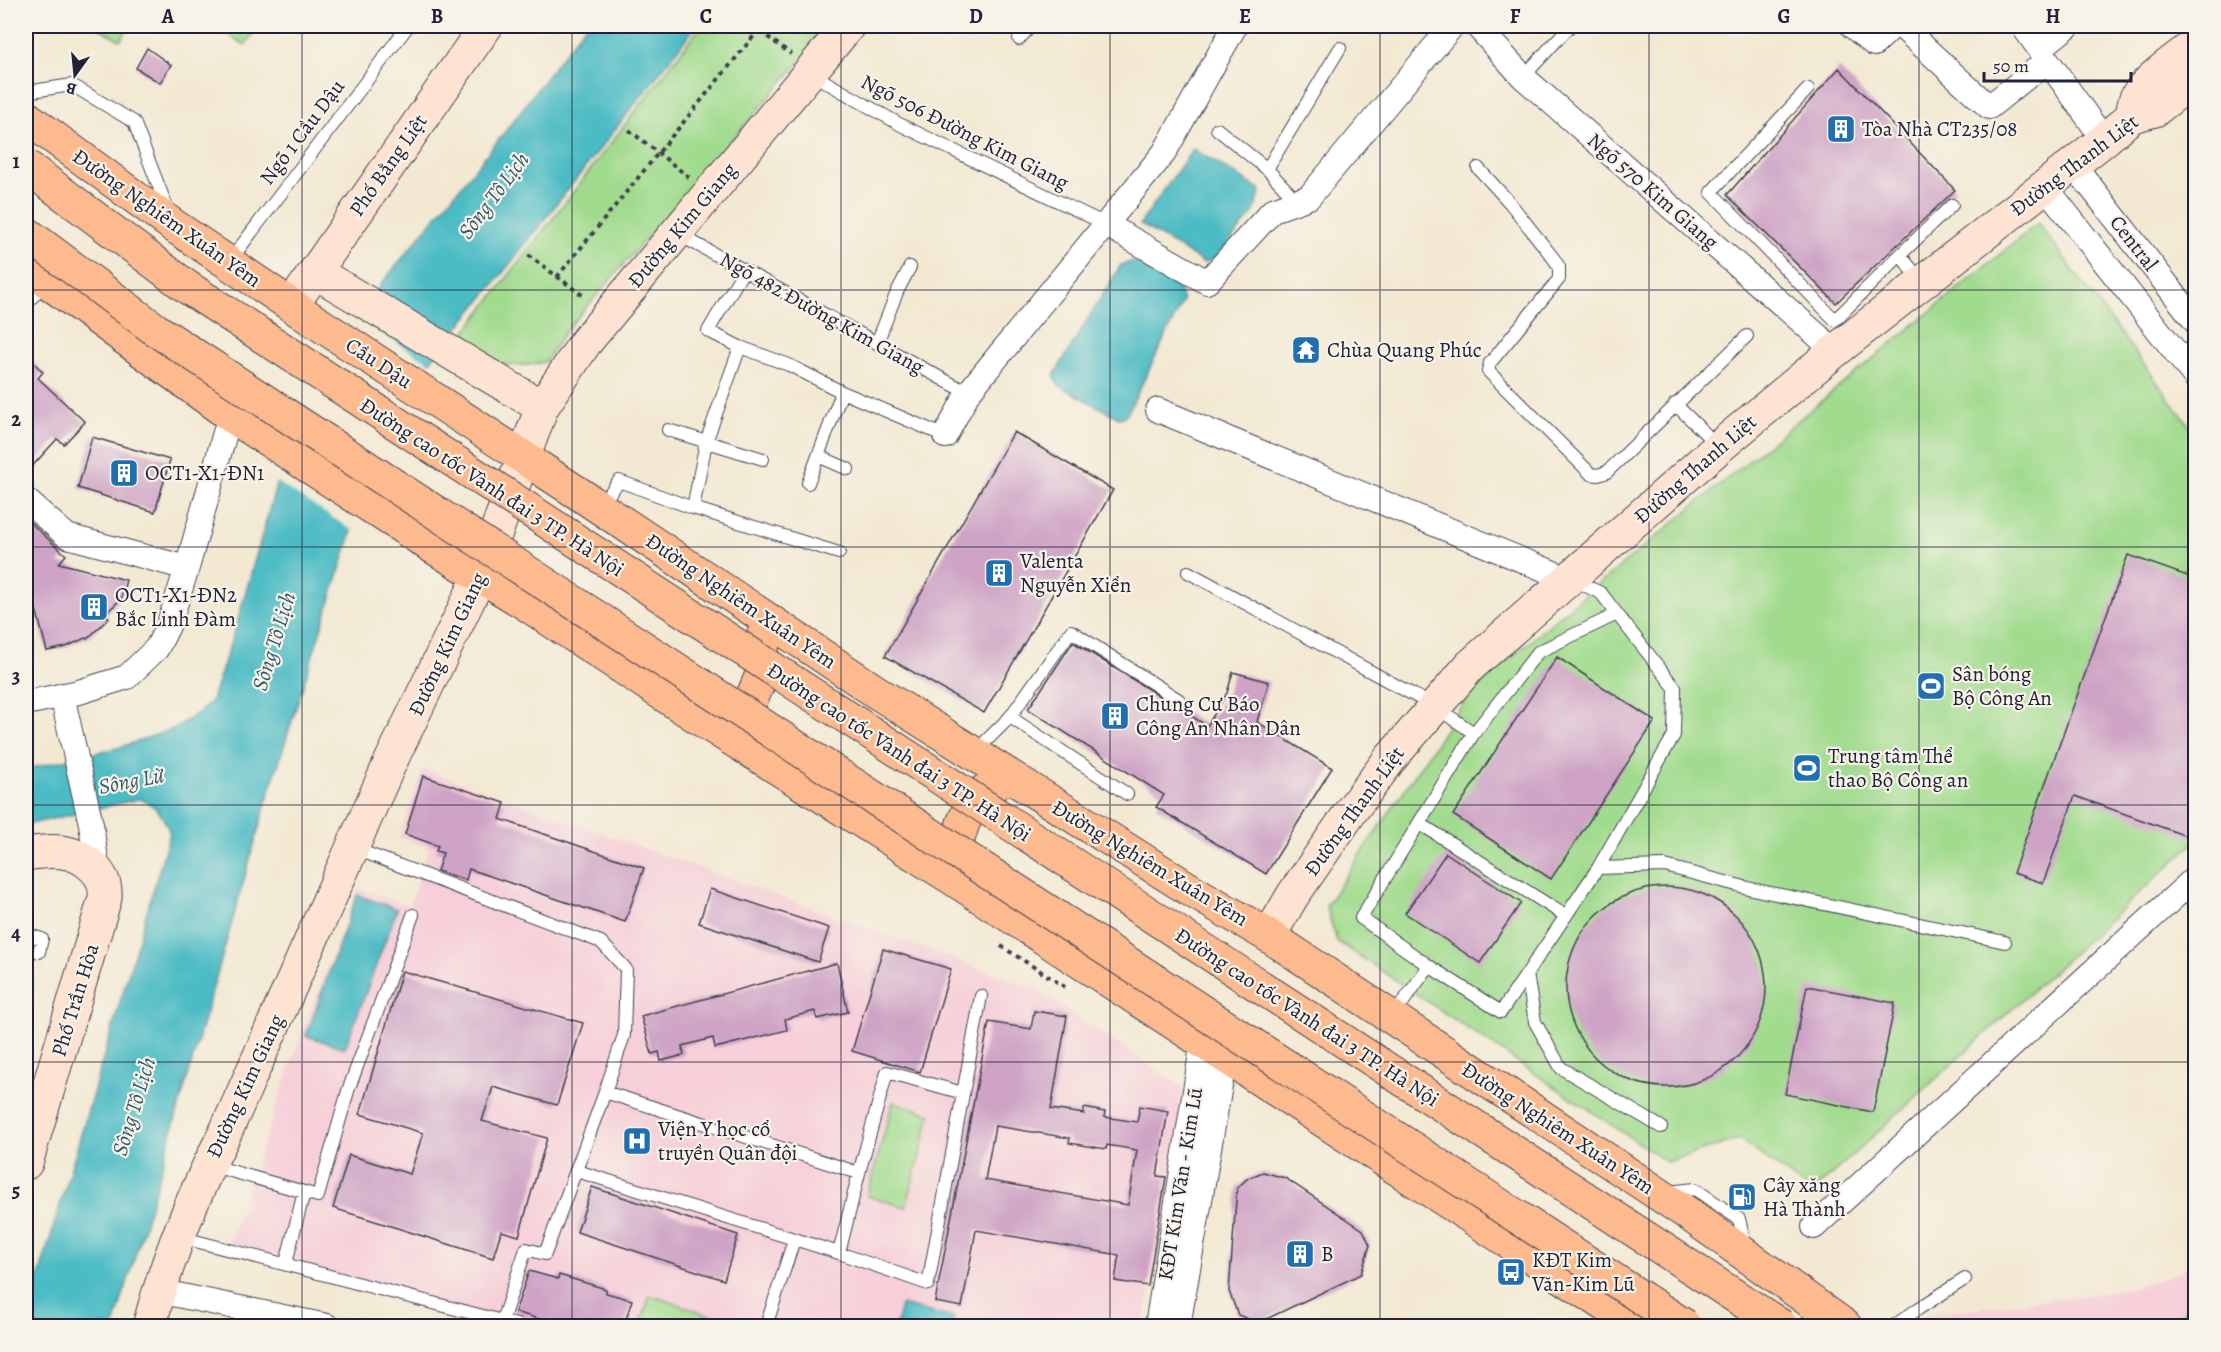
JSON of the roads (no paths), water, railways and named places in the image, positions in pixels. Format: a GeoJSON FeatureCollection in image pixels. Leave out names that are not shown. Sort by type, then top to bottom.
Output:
{"type":"FeatureCollection","features":[{"type":"Feature","properties":{"kind":"main road","name":"Đường Nghiêm Xuân Yêm"},"geometry":{"type":"LineString","coordinates":[[28,124],[301,311]]}},
{"type":"Feature","properties":{"kind":"main road","name":"Đường cao tốc Vành đai 3 TP. Hà Nội"},"geometry":{"type":"LineString","coordinates":[[26,166],[197,293],[1781,1326]]}},
{"type":"Feature","properties":{"kind":"main road"},"geometry":{"type":"LineString","coordinates":[[26,233],[156,330],[1685,1326]]}},
{"type":"Feature","properties":{"kind":"main road"},"geometry":{"type":"LineString","coordinates":[[31,280],[243,424],[711,726],[952,878],[1638,1326]]}},
{"type":"Feature","properties":{"kind":"main road","name":"Cầu Dậu"},"geometry":{"type":"LineString","coordinates":[[301,311],[449,409]]}},
{"type":"Feature","properties":{"kind":"main road","name":"Đường Nghiêm Xuân Yêm"},"geometry":{"type":"LineString","coordinates":[[449,409],[881,695],[1189,889],[1269,936],[1393,1017],[1656,1193],[1845,1326]]}},
{"type":"Feature","properties":{"kind":"main road"},"geometry":{"type":"LineString","coordinates":[[711,726],[751,700],[758,688],[763,666],[764,637],[754,610]]}},
{"type":"Feature","properties":{"kind":"main road"},"geometry":{"type":"LineString","coordinates":[[952,878],[955,846],[969,809],[988,787],[1011,778]]}},
{"type":"Feature","properties":{"kind":"street","name":"Phố Bằng Liệt"},"geometry":{"type":"LineString","coordinates":[[301,311],[323,278],[379,177],[486,26]]}},
{"type":"Feature","properties":{"kind":"street","name":"Đường Kim Giang"},"geometry":{"type":"LineString","coordinates":[[149,1326],[158,1291],[178,1237],[209,1165],[390,763],[480,576],[542,407],[585,343],[675,233],[804,67],[848,26]]}},
{"type":"Feature","properties":{"kind":"street"},"geometry":{"type":"LineString","coordinates":[[945,436],[968,393],[1164,153],[1235,26]]}},
{"type":"Feature","properties":{"kind":"street"},"geometry":{"type":"LineString","coordinates":[[1105,224],[1207,282],[1274,210],[1309,197],[1452,26]]}},
{"type":"Feature","properties":{"kind":"street","name":"Ngõ 570 Kim Giang"},"geometry":{"type":"LineString","coordinates":[[1477,26],[1523,77],[1835,351]]}},
{"type":"Feature","properties":{"kind":"street"},"geometry":{"type":"LineString","coordinates":[[1852,26],[1874,44],[1893,26]]}},
{"type":"Feature","properties":{"kind":"street"},"geometry":{"type":"LineString","coordinates":[[1901,26],[1989,107],[2043,55],[2068,26]]}},
{"type":"Feature","properties":{"kind":"street"},"geometry":{"type":"LineString","coordinates":[[2023,26],[2104,140]]}},
{"type":"Feature","properties":{"kind":"street"},"geometry":{"type":"LineString","coordinates":[[2132,116],[2136,97],[2156,75],[2196,44]]}},
{"type":"Feature","properties":{"kind":"street","name":"Đường Thanh Liệt"},"geometry":{"type":"LineString","coordinates":[[1269,936],[1293,895],[1354,807],[1390,759],[1470,666],[1719,447],[1835,351],[2132,116],[2155,110],[2196,78]]}},
{"type":"Feature","properties":{"kind":"street","name":"Central"},"geometry":{"type":"LineString","coordinates":[[2073,164],[2196,322]]}},
{"type":"Feature","properties":{"kind":"street","name":"Central"},"geometry":{"type":"LineString","coordinates":[[2044,185],[2196,378]]}},
{"type":"Feature","properties":{"kind":"street"},"geometry":{"type":"LineString","coordinates":[[2086,241],[2115,219]]}},
{"type":"Feature","properties":{"kind":"street","name":"Cầu Dậu"},"geometry":{"type":"LineString","coordinates":[[323,278],[542,407]]}},
{"type":"Feature","properties":{"kind":"street"},"geometry":{"type":"LineString","coordinates":[[1158,411],[1568,579]]}},
{"type":"Feature","properties":{"kind":"street"},"geometry":{"type":"LineString","coordinates":[[26,703],[111,683],[127,677],[157,648],[169,624],[187,568],[243,424]]}},
{"type":"Feature","properties":{"kind":"street"},"geometry":{"type":"LineString","coordinates":[[26,500],[67,536],[187,568]]}},
{"type":"Feature","properties":{"kind":"street"},"geometry":{"type":"LineString","coordinates":[[62,695],[91,824],[99,873]]}},
{"type":"Feature","properties":{"kind":"street"},"geometry":{"type":"LineString","coordinates":[[26,854],[46,851],[68,852],[85,859],[99,873]]}},
{"type":"Feature","properties":{"kind":"street","name":"Phố Trần Hòa"},"geometry":{"type":"LineString","coordinates":[[26,1163],[36,1107],[105,898],[106,886],[99,873]]}},
{"type":"Feature","properties":{"kind":"street"},"geometry":{"type":"LineString","coordinates":[[1814,1227],[2196,877]]}},
{"type":"Feature","properties":{"kind":"street","name":"KĐT Kim Văn - Kim Lũ"},"geometry":{"type":"LineString","coordinates":[[1169,1321],[1214,1049]]}},
{"type":"Feature","properties":{"kind":"street"},"geometry":{"type":"LineString","coordinates":[[158,1291],[327,1326]]}},
{"type":"Feature","properties":{"kind":"lane","name":"Ngõ 1 Cầu Dậu"},"geometry":{"type":"LineString","coordinates":[[229,263],[408,26]]}},
{"type":"Feature","properties":{"kind":"lane"},"geometry":{"type":"LineString","coordinates":[[1018,39],[1031,26]]}},
{"type":"Feature","properties":{"kind":"lane"},"geometry":{"type":"LineString","coordinates":[[1523,77],[1570,26]]}},
{"type":"Feature","properties":{"kind":"lane"},"geometry":{"type":"LineString","coordinates":[[1267,169],[1340,48]]}},
{"type":"Feature","properties":{"kind":"lane","name":"Ngõ 506 Đường Kim Giang"},"geometry":{"type":"LineString","coordinates":[[804,67],[901,125],[1105,224]]}},
{"type":"Feature","properties":{"kind":"lane"},"geometry":{"type":"LineString","coordinates":[[26,92],[72,85],[134,122],[174,226]]}},
{"type":"Feature","properties":{"kind":"lane"},"geometry":{"type":"LineString","coordinates":[[1808,89],[1711,192],[1835,320],[1952,206]]}},
{"type":"Feature","properties":{"kind":"lane"},"geometry":{"type":"LineString","coordinates":[[1217,129],[1267,169],[1297,201]]}},
{"type":"Feature","properties":{"kind":"lane"},"geometry":{"type":"LineString","coordinates":[[1478,168],[1510,203],[1554,259],[1558,267],[1559,279],[1490,363],[1488,371],[1591,474],[1598,475],[1607,472],[1747,336]]}},
{"type":"Feature","properties":{"kind":"lane","name":"Ngõ 482 Đường Kim Giang"},"geometry":{"type":"LineString","coordinates":[[675,233],[968,393]]}},
{"type":"Feature","properties":{"kind":"lane"},"geometry":{"type":"LineString","coordinates":[[1900,255],[1922,282]]}},
{"type":"Feature","properties":{"kind":"lane"},"geometry":{"type":"LineString","coordinates":[[877,343],[909,267]]}},
{"type":"Feature","properties":{"kind":"lane"},"geometry":{"type":"LineString","coordinates":[[744,270],[708,331],[945,436]]}},
{"type":"Feature","properties":{"kind":"lane"},"geometry":{"type":"LineString","coordinates":[[693,508],[706,442],[740,347]]}},
{"type":"Feature","properties":{"kind":"lane"},"geometry":{"type":"LineString","coordinates":[[808,483],[842,392]]}},
{"type":"Feature","properties":{"kind":"lane"},"geometry":{"type":"LineString","coordinates":[[1675,404],[1719,447]]}},
{"type":"Feature","properties":{"kind":"lane"},"geometry":{"type":"LineString","coordinates":[[668,430],[763,459]]}},
{"type":"Feature","properties":{"kind":"lane"},"geometry":{"type":"LineString","coordinates":[[818,456],[848,469]]}},
{"type":"Feature","properties":{"kind":"lane"},"geometry":{"type":"LineString","coordinates":[[599,507],[619,481],[693,508],[839,553]]}},
{"type":"Feature","properties":{"kind":"lane"},"geometry":{"type":"LineString","coordinates":[[1188,572],[1434,706],[1474,733]]}},
{"type":"Feature","properties":{"kind":"lane"},"geometry":{"type":"LineString","coordinates":[[1568,579],[1601,593],[1675,688],[1674,735],[1598,868],[1501,1012],[1429,966],[1361,918],[1474,733],[1538,652],[1617,614]]}},
{"type":"Feature","properties":{"kind":"lane"},"geometry":{"type":"LineString","coordinates":[[974,753],[1010,717],[1071,631],[1179,700]]}},
{"type":"Feature","properties":{"kind":"lane"},"geometry":{"type":"LineString","coordinates":[[1010,717],[1128,794]]}},
{"type":"Feature","properties":{"kind":"lane"},"geometry":{"type":"LineString","coordinates":[[1419,823],[1566,916]]}},
{"type":"Feature","properties":{"kind":"lane"},"geometry":{"type":"LineString","coordinates":[[352,848],[601,942],[626,969],[624,1035],[605,1092],[545,1254],[526,1249],[502,1321]]}},
{"type":"Feature","properties":{"kind":"lane"},"geometry":{"type":"LineString","coordinates":[[1598,868],[1665,866],[1752,889],[2005,942]]}},
{"type":"Feature","properties":{"kind":"lane"},"geometry":{"type":"LineString","coordinates":[[209,1165],[318,1196],[348,1091],[413,915]]}},
{"type":"Feature","properties":{"kind":"lane"},"geometry":{"type":"LineString","coordinates":[[26,934],[42,939],[39,952]]}},
{"type":"Feature","properties":{"kind":"lane"},"geometry":{"type":"LineString","coordinates":[[1393,1017],[1429,966]]}},
{"type":"Feature","properties":{"kind":"lane"},"geometry":{"type":"LineString","coordinates":[[1527,974],[1534,1023],[1561,1068],[1661,1127]]}},
{"type":"Feature","properties":{"kind":"lane"},"geometry":{"type":"LineString","coordinates":[[576,1171],[928,1284],[981,996]]}},
{"type":"Feature","properties":{"kind":"lane"},"geometry":{"type":"LineString","coordinates":[[839,1254],[887,1072],[963,1093]]}},
{"type":"Feature","properties":{"kind":"lane"},"geometry":{"type":"LineString","coordinates":[[605,1092],[859,1173]]}},
{"type":"Feature","properties":{"kind":"lane"},"geometry":{"type":"LineString","coordinates":[[285,1263],[304,1192]]}},
{"type":"Feature","properties":{"kind":"lane"},"geometry":{"type":"LineString","coordinates":[[178,1237],[520,1326]]}},
{"type":"Feature","properties":{"kind":"lane"},"geometry":{"type":"LineString","coordinates":[[766,1326],[795,1240]]}},
{"type":"Feature","properties":{"kind":"lane"},"geometry":{"type":"LineString","coordinates":[[1894,1326],[1965,1279]]}},
{"type":"Feature","properties":{"kind":"water"},"geometry":{"type":"Polygon","coordinates":[[[585,26],[696,26],[491,288],[428,364],[388,442],[352,531],[266,803],[114,1326],[26,1326],[170,833],[159,812],[150,804],[139,799],[26,825],[26,769],[121,747],[173,729],[200,712],[212,700],[237,623],[277,482],[314,392],[382,283],[501,137],[585,26]]]}},
{"type":"Feature","properties":{"kind":"water"},"geometry":{"type":"Polygon","coordinates":[[[1193,149],[1261,190],[1254,212],[1216,258],[1204,263],[1140,224],[1193,149]]]}},
{"type":"Feature","properties":{"kind":"water"},"geometry":{"type":"Polygon","coordinates":[[[1134,261],[1179,288],[1183,301],[1126,416],[1119,418],[1058,385],[1054,375],[1121,265],[1134,261]]]}},
{"type":"Feature","properties":{"kind":"water"},"geometry":{"type":"Polygon","coordinates":[[[357,895],[397,909],[345,1048],[306,1036],[357,895]]]}},
{"type":"Feature","properties":{"kind":"water"},"geometry":{"type":"Polygon","coordinates":[[[901,1305],[954,1318],[953,1326],[896,1326],[901,1305]]]}},
{"type":"Feature","properties":{"kind":"place","name":"Tòa Nhà CT235/08"},"geometry":{"type":"Point","coordinates":[1841,129]}},
{"type":"Feature","properties":{"kind":"place","name":"Chùa Quang Phúc"},"geometry":{"type":"Point","coordinates":[1306,350]}},
{"type":"Feature","properties":{"kind":"place","name":"OCT1-X1-ĐN1"},"geometry":{"type":"Point","coordinates":[124,473]}},
{"type":"Feature","properties":{"kind":"place","name":"Valenta Nguyễn Xiển"},"geometry":{"type":"Point","coordinates":[999,573]}},
{"type":"Feature","properties":{"kind":"place","name":"OCT1-X1-ĐN2 Bắc Linh Đàm"},"geometry":{"type":"Point","coordinates":[94,607]}},
{"type":"Feature","properties":{"kind":"place","name":"Sân bóng Bộ Công An"},"geometry":{"type":"Point","coordinates":[1931,686]}},
{"type":"Feature","properties":{"kind":"place","name":"Chung Cư Báo Công An Nhân Dân"},"geometry":{"type":"Point","coordinates":[1115,716]}},
{"type":"Feature","properties":{"kind":"place","name":"Trung tâm Thể thao Bộ Công an"},"geometry":{"type":"Point","coordinates":[1807,768]}},
{"type":"Feature","properties":{"kind":"place","name":"Viện Y học cổ truyền Quân đội"},"geometry":{"type":"Point","coordinates":[637,1141]}},
{"type":"Feature","properties":{"kind":"place","name":"Cây xăng Hà Thành"},"geometry":{"type":"Point","coordinates":[1742,1197]}},
{"type":"Feature","properties":{"kind":"place","name":"B"},"geometry":{"type":"Point","coordinates":[1300,1254]}},
{"type":"Feature","properties":{"kind":"place","name":"KĐT Kim Văn-Kim Lũ"},"geometry":{"type":"Point","coordinates":[1511,1272]}},
{"type":"Feature","properties":{"kind":"water label","name":"Sông Tô Lịch"},"geometry":{"type":"Point","coordinates":[493,195]}},
{"type":"Feature","properties":{"kind":"water label","name":"Sông Tô Lịch"},"geometry":{"type":"Point","coordinates":[273,641]}},
{"type":"Feature","properties":{"kind":"water label","name":"Sông Lừ"},"geometry":{"type":"Point","coordinates":[131,780]}},
{"type":"Feature","properties":{"kind":"water label","name":"Sông Tô Lịch"},"geometry":{"type":"Point","coordinates":[133,1106]}}]}
